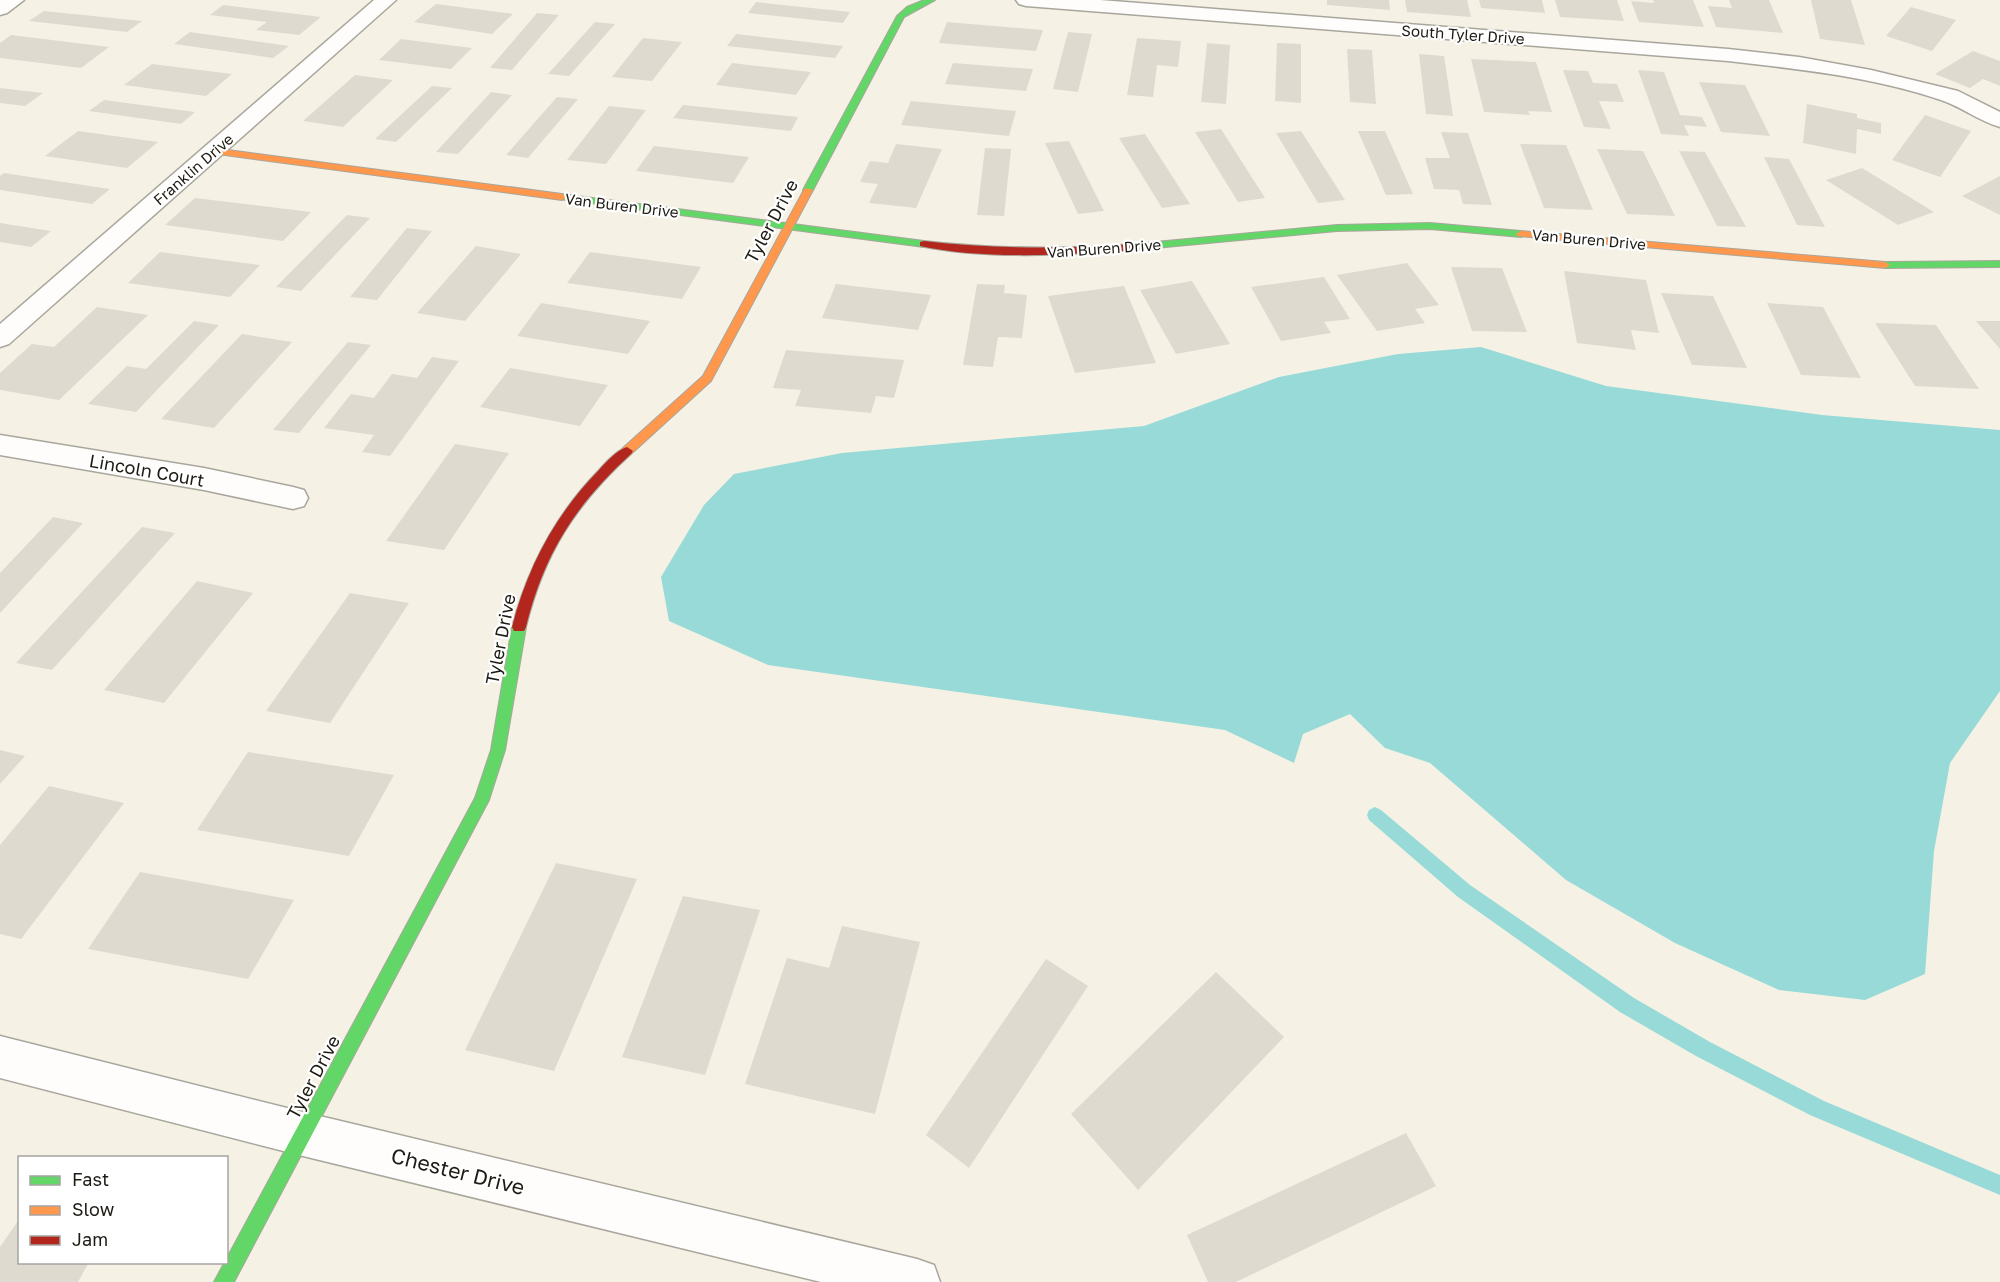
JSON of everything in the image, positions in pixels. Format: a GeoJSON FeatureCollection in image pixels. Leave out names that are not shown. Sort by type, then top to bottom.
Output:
{"type":"FeatureCollection","features":[{"type":"Feature","properties":{"kind":"street"},"geometry":{"type":"LineString","coordinates":[[0,9],[14,0]]}},
{"type":"Feature","properties":{"kind":"street","name":"Franklin Drive"},"geometry":{"type":"LineString","coordinates":[[0,338],[386,0]]}},
{"type":"Feature","properties":{"kind":"street","name":"Tyler Drive"},"geometry":{"type":"LineString","coordinates":[[224,1282],[482,800],[499,746],[522,605],[549,541],[574,503],[598,477],[682,405],[707,378],[901,16],[910,9],[931,0]]}},
{"type":"Feature","properties":{"kind":"street","name":"South Tyler Drive"},"geometry":{"type":"LineString","coordinates":[[1026,0],[1728,55],[1832,68],[1899,83],[1950,96],[2000,120]]}},
{"type":"Feature","properties":{"kind":"street","name":"Van Buren Drive"},"geometry":{"type":"LineString","coordinates":[[213,151],[956,248],[1047,252],[1107,249],[1337,228],[1430,226],[1844,262],[1924,266],[2000,264]]}},
{"type":"Feature","properties":{"kind":"street","name":"Lincoln Court"},"geometry":{"type":"LineString","coordinates":[[0,445],[204,479],[293,498]]}},
{"type":"Feature","properties":{"kind":"street","name":"Chester Drive"},"geometry":{"type":"LineString","coordinates":[[0,1057],[303,1134],[917,1282]]}},
{"type":"Feature","properties":{"kind":"water"},"geometry":{"type":"Polygon","coordinates":[[[1481,347],[1606,386],[1822,415],[2000,430],[2000,691],[1950,763],[1934,851],[1925,974],[1865,1000],[1779,990],[1675,943],[1566,880],[1430,763],[1385,748],[1350,714],[1303,734],[1294,763],[1225,730],[768,665],[669,621],[661,577],[704,505],[734,474],[842,453],[1144,426],[1279,377],[1398,354],[1481,347]]]}},
{"type":"Feature","properties":{"kind":"building"},"geometry":{"type":"Polygon","coordinates":[[[1327,0],[1389,0],[1390,10],[1327,5],[1327,0]]]}},
{"type":"Feature","properties":{"kind":"building"},"geometry":{"type":"Polygon","coordinates":[[[1405,0],[1467,0],[1471,17],[1407,12],[1405,0]]]}},
{"type":"Feature","properties":{"kind":"building"},"geometry":{"type":"Polygon","coordinates":[[[1479,0],[1542,0],[1545,13],[1481,8],[1479,0]]]}},
{"type":"Feature","properties":{"kind":"building"},"geometry":{"type":"Polygon","coordinates":[[[1555,0],[1617,0],[1624,21],[1560,17],[1555,0]]]}},
{"type":"Feature","properties":{"kind":"building"},"geometry":{"type":"Polygon","coordinates":[[[1653,0],[1693,0],[1704,27],[1639,22],[1631,1],[1654,3],[1653,0]]]}},
{"type":"Feature","properties":{"kind":"building"},"geometry":{"type":"Polygon","coordinates":[[[1729,0],[1769,0],[1783,33],[1716,27],[1708,6],[1732,8],[1729,0]]]}},
{"type":"Feature","properties":{"kind":"building"},"geometry":{"type":"Polygon","coordinates":[[[1811,0],[1851,0],[1865,45],[1820,39],[1811,0]]]}},
{"type":"Feature","properties":{"kind":"building"},"geometry":{"type":"Polygon","coordinates":[[[756,2],[850,12],[843,23],[748,13],[756,2]]]}},
{"type":"Feature","properties":{"kind":"building"},"geometry":{"type":"Polygon","coordinates":[[[436,4],[513,14],[492,34],[414,22],[436,4]]]}},
{"type":"Feature","properties":{"kind":"building"},"geometry":{"type":"Polygon","coordinates":[[[223,5],[321,17],[299,35],[256,30],[267,22],[210,15],[223,5]]]}},
{"type":"Feature","properties":{"kind":"building"},"geometry":{"type":"Polygon","coordinates":[[[1911,7],[1956,20],[1932,51],[1886,36],[1911,7]]]}},
{"type":"Feature","properties":{"kind":"building"},"geometry":{"type":"Polygon","coordinates":[[[44,11],[142,21],[127,32],[29,21],[44,11]]]}},
{"type":"Feature","properties":{"kind":"building"},"geometry":{"type":"Polygon","coordinates":[[[537,13],[559,15],[512,70],[490,68],[537,13]]]}},
{"type":"Feature","properties":{"kind":"building"},"geometry":{"type":"Polygon","coordinates":[[[595,22],[615,24],[569,76],[548,74],[595,22]]]}},
{"type":"Feature","properties":{"kind":"building"},"geometry":{"type":"Polygon","coordinates":[[[947,22],[1043,30],[1036,51],[939,43],[947,22]]]}},
{"type":"Feature","properties":{"kind":"building"},"geometry":{"type":"Polygon","coordinates":[[[190,32],[289,46],[273,58],[174,44],[190,32]]]}},
{"type":"Feature","properties":{"kind":"building"},"geometry":{"type":"Polygon","coordinates":[[[1068,32],[1092,34],[1078,92],[1053,89],[1068,32]]]}},
{"type":"Feature","properties":{"kind":"building"},"geometry":{"type":"Polygon","coordinates":[[[736,34],[843,46],[835,58],[727,46],[736,34]]]}},
{"type":"Feature","properties":{"kind":"building"},"geometry":{"type":"Polygon","coordinates":[[[11,35],[109,47],[81,68],[0,58],[0,43],[11,35]]]}},
{"type":"Feature","properties":{"kind":"building"},"geometry":{"type":"Polygon","coordinates":[[[643,38],[682,42],[652,81],[612,77],[643,38]]]}},
{"type":"Feature","properties":{"kind":"building"},"geometry":{"type":"Polygon","coordinates":[[[1137,38],[1181,41],[1178,67],[1157,65],[1153,97],[1127,95],[1137,38]]]}},
{"type":"Feature","properties":{"kind":"building"},"geometry":{"type":"Polygon","coordinates":[[[401,39],[472,48],[451,69],[379,60],[401,39]]]}},
{"type":"Feature","properties":{"kind":"building"},"geometry":{"type":"Polygon","coordinates":[[[1207,43],[1230,45],[1226,104],[1201,102],[1207,43]]]}},
{"type":"Feature","properties":{"kind":"building"},"geometry":{"type":"Polygon","coordinates":[[[1277,43],[1301,44],[1301,103],[1275,101],[1277,43]]]}},
{"type":"Feature","properties":{"kind":"building"},"geometry":{"type":"Polygon","coordinates":[[[1347,49],[1372,50],[1376,104],[1350,102],[1347,49]]]}},
{"type":"Feature","properties":{"kind":"building"},"geometry":{"type":"Polygon","coordinates":[[[1973,51],[2000,61],[2000,86],[1983,79],[1970,88],[1935,74],[1973,51]]]}},
{"type":"Feature","properties":{"kind":"building"},"geometry":{"type":"Polygon","coordinates":[[[1419,54],[1444,56],[1453,116],[1426,114],[1419,54]]]}},
{"type":"Feature","properties":{"kind":"building"},"geometry":{"type":"Polygon","coordinates":[[[1471,59],[1536,62],[1552,112],[1528,111],[1530,115],[1484,112],[1471,59]]]}},
{"type":"Feature","properties":{"kind":"building"},"geometry":{"type":"Polygon","coordinates":[[[732,63],[811,72],[796,95],[716,85],[732,63]]]}},
{"type":"Feature","properties":{"kind":"building"},"geometry":{"type":"Polygon","coordinates":[[[953,63],[1033,69],[1026,91],[945,84],[953,63]]]}},
{"type":"Feature","properties":{"kind":"building"},"geometry":{"type":"Polygon","coordinates":[[[152,64],[232,74],[206,96],[124,85],[152,64]]]}},
{"type":"Feature","properties":{"kind":"building"},"geometry":{"type":"Polygon","coordinates":[[[1563,70],[1588,71],[1593,83],[1617,84],[1624,102],[1599,101],[1611,129],[1584,127],[1563,70]]]}},
{"type":"Feature","properties":{"kind":"building"},"geometry":{"type":"Polygon","coordinates":[[[1638,70],[1664,72],[1680,115],[1702,117],[1707,127],[1684,125],[1689,136],[1661,134],[1638,70]]]}},
{"type":"Feature","properties":{"kind":"building"},"geometry":{"type":"Polygon","coordinates":[[[355,75],[393,80],[343,127],[303,121],[355,75]]]}},
{"type":"Feature","properties":{"kind":"building"},"geometry":{"type":"Polygon","coordinates":[[[1699,82],[1745,85],[1770,136],[1721,132],[1699,82]]]}},
{"type":"Feature","properties":{"kind":"building"},"geometry":{"type":"Polygon","coordinates":[[[432,86],[452,88],[396,142],[375,139],[432,86]]]}},
{"type":"Feature","properties":{"kind":"building"},"geometry":{"type":"Polygon","coordinates":[[[0,88],[43,93],[25,106],[0,103],[0,88]]]}},
{"type":"Feature","properties":{"kind":"building"},"geometry":{"type":"Polygon","coordinates":[[[491,92],[512,95],[458,154],[436,152],[491,92]]]}},
{"type":"Feature","properties":{"kind":"building"},"geometry":{"type":"Polygon","coordinates":[[[557,97],[578,99],[528,158],[506,155],[557,97]]]}},
{"type":"Feature","properties":{"kind":"building"},"geometry":{"type":"Polygon","coordinates":[[[104,100],[195,112],[181,124],[89,111],[104,100]]]}},
{"type":"Feature","properties":{"kind":"building"},"geometry":{"type":"Polygon","coordinates":[[[911,101],[1016,111],[1009,136],[901,125],[911,101]]]}},
{"type":"Feature","properties":{"kind":"building"},"geometry":{"type":"Polygon","coordinates":[[[1807,104],[1857,114],[1857,118],[1881,123],[1881,134],[1857,129],[1856,154],[1803,143],[1807,104]]]}},
{"type":"Feature","properties":{"kind":"building"},"geometry":{"type":"Polygon","coordinates":[[[683,105],[798,117],[791,131],[673,118],[683,105]]]}},
{"type":"Feature","properties":{"kind":"building"},"geometry":{"type":"Polygon","coordinates":[[[609,106],[646,110],[606,164],[567,160],[609,106]]]}},
{"type":"Feature","properties":{"kind":"building"},"geometry":{"type":"Polygon","coordinates":[[[1925,115],[1971,131],[1940,177],[1892,160],[1925,115]]]}},
{"type":"Feature","properties":{"kind":"building"},"geometry":{"type":"Polygon","coordinates":[[[1221,129],[1265,198],[1238,202],[1195,132],[1221,129]]]}},
{"type":"Feature","properties":{"kind":"building"},"geometry":{"type":"Polygon","coordinates":[[[78,131],[158,142],[127,168],[45,156],[78,131]]]}},
{"type":"Feature","properties":{"kind":"building"},"geometry":{"type":"Polygon","coordinates":[[[1301,131],[1345,200],[1318,203],[1276,133],[1301,131]]]}},
{"type":"Feature","properties":{"kind":"building"},"geometry":{"type":"Polygon","coordinates":[[[1358,131],[1385,131],[1413,194],[1386,195],[1358,131]]]}},
{"type":"Feature","properties":{"kind":"building"},"geometry":{"type":"Polygon","coordinates":[[[1441,132],[1468,133],[1492,205],[1463,204],[1459,190],[1434,189],[1425,158],[1450,158],[1441,132]]]}},
{"type":"Feature","properties":{"kind":"building"},"geometry":{"type":"Polygon","coordinates":[[[1145,134],[1190,204],[1162,208],[1119,138],[1145,134]]]}},
{"type":"Feature","properties":{"kind":"building"},"geometry":{"type":"Polygon","coordinates":[[[1069,141],[1104,211],[1078,214],[1045,143],[1069,141]]]}},
{"type":"Feature","properties":{"kind":"building"},"geometry":{"type":"Polygon","coordinates":[[[896,144],[942,149],[916,208],[869,203],[878,184],[860,182],[870,161],[888,163],[896,144]]]}},
{"type":"Feature","properties":{"kind":"building"},"geometry":{"type":"Polygon","coordinates":[[[1520,144],[1566,145],[1593,210],[1544,208],[1520,144]]]}},
{"type":"Feature","properties":{"kind":"building"},"geometry":{"type":"Polygon","coordinates":[[[654,146],[749,157],[733,183],[636,171],[654,146]]]}},
{"type":"Feature","properties":{"kind":"building"},"geometry":{"type":"Polygon","coordinates":[[[985,148],[1011,149],[1004,216],[977,215],[985,148]]]}},
{"type":"Feature","properties":{"kind":"building"},"geometry":{"type":"Polygon","coordinates":[[[1597,149],[1643,151],[1675,216],[1627,214],[1597,149]]]}},
{"type":"Feature","properties":{"kind":"building"},"geometry":{"type":"Polygon","coordinates":[[[1679,151],[1705,152],[1746,227],[1717,226],[1679,151]]]}},
{"type":"Feature","properties":{"kind":"building"},"geometry":{"type":"Polygon","coordinates":[[[1764,157],[1789,159],[1825,227],[1797,225],[1764,157]]]}},
{"type":"Feature","properties":{"kind":"building"},"geometry":{"type":"Polygon","coordinates":[[[1862,168],[1934,212],[1898,225],[1826,180],[1862,168]]]}},
{"type":"Feature","properties":{"kind":"building"},"geometry":{"type":"Polygon","coordinates":[[[4,173],[110,189],[92,204],[0,190],[0,176],[4,173]]]}},
{"type":"Feature","properties":{"kind":"building"},"geometry":{"type":"Polygon","coordinates":[[[2000,176],[2000,215],[1962,196],[2000,176]]]}},
{"type":"Feature","properties":{"kind":"building"},"geometry":{"type":"Polygon","coordinates":[[[195,198],[311,212],[283,241],[165,225],[195,198]]]}},
{"type":"Feature","properties":{"kind":"building"},"geometry":{"type":"Polygon","coordinates":[[[347,215],[370,218],[301,291],[276,287],[347,215]]]}},
{"type":"Feature","properties":{"kind":"building"},"geometry":{"type":"Polygon","coordinates":[[[0,223],[51,231],[31,247],[0,242],[0,223]]]}},
{"type":"Feature","properties":{"kind":"building"},"geometry":{"type":"Polygon","coordinates":[[[407,228],[432,231],[377,300],[350,297],[407,228]]]}},
{"type":"Feature","properties":{"kind":"building"},"geometry":{"type":"Polygon","coordinates":[[[476,246],[521,254],[465,321],[417,313],[476,246]]]}},
{"type":"Feature","properties":{"kind":"building"},"geometry":{"type":"Polygon","coordinates":[[[160,252],[260,265],[230,297],[128,283],[160,252]]]}},
{"type":"Feature","properties":{"kind":"building"},"geometry":{"type":"Polygon","coordinates":[[[590,252],[701,267],[682,299],[567,283],[590,252]]]}},
{"type":"Feature","properties":{"kind":"building"},"geometry":{"type":"Polygon","coordinates":[[[1407,263],[1439,305],[1415,309],[1425,323],[1377,331],[1337,275],[1407,263]]]}},
{"type":"Feature","properties":{"kind":"building"},"geometry":{"type":"Polygon","coordinates":[[[1451,267],[1502,268],[1527,332],[1472,331],[1451,267]]]}},
{"type":"Feature","properties":{"kind":"building"},"geometry":{"type":"Polygon","coordinates":[[[1564,271],[1646,280],[1659,333],[1631,330],[1636,350],[1577,343],[1564,271]]]}},
{"type":"Feature","properties":{"kind":"building"},"geometry":{"type":"Polygon","coordinates":[[[1324,277],[1350,319],[1324,322],[1331,333],[1281,341],[1251,287],[1324,277]]]}},
{"type":"Feature","properties":{"kind":"building"},"geometry":{"type":"Polygon","coordinates":[[[1192,281],[1230,344],[1176,354],[1140,290],[1192,281]]]}},
{"type":"Feature","properties":{"kind":"building"},"geometry":{"type":"Polygon","coordinates":[[[836,284],[931,295],[918,330],[822,318],[836,284]]]}},
{"type":"Feature","properties":{"kind":"building"},"geometry":{"type":"Polygon","coordinates":[[[977,284],[1005,285],[1004,293],[1027,295],[1022,338],[998,337],[993,367],[963,365],[977,284]]]}},
{"type":"Feature","properties":{"kind":"building"},"geometry":{"type":"Polygon","coordinates":[[[1124,286],[1156,363],[1075,373],[1048,296],[1124,286]]]}},
{"type":"Feature","properties":{"kind":"building"},"geometry":{"type":"Polygon","coordinates":[[[1661,293],[1713,296],[1747,368],[1692,365],[1661,293]]]}},
{"type":"Feature","properties":{"kind":"building"},"geometry":{"type":"Polygon","coordinates":[[[541,303],[650,321],[628,354],[517,336],[541,303]]]}},
{"type":"Feature","properties":{"kind":"building"},"geometry":{"type":"Polygon","coordinates":[[[1767,303],[1823,307],[1861,378],[1801,375],[1767,303]]]}},
{"type":"Feature","properties":{"kind":"building"},"geometry":{"type":"Polygon","coordinates":[[[97,307],[148,315],[59,400],[0,390],[0,373],[32,344],[54,347],[97,307]]]}},
{"type":"Feature","properties":{"kind":"building"},"geometry":{"type":"Polygon","coordinates":[[[194,321],[219,325],[136,412],[88,404],[127,366],[146,369],[194,321]]]}},
{"type":"Feature","properties":{"kind":"building"},"geometry":{"type":"Polygon","coordinates":[[[1976,321],[2000,321],[2000,349],[1976,321]]]}},
{"type":"Feature","properties":{"kind":"building"},"geometry":{"type":"Polygon","coordinates":[[[1875,323],[1936,325],[1979,389],[1915,386],[1875,323]]]}},
{"type":"Feature","properties":{"kind":"building"},"geometry":{"type":"Polygon","coordinates":[[[242,334],[292,342],[214,428],[161,419],[242,334]]]}},
{"type":"Feature","properties":{"kind":"building"},"geometry":{"type":"Polygon","coordinates":[[[348,342],[371,345],[299,433],[273,430],[348,342]]]}},
{"type":"Feature","properties":{"kind":"building"},"geometry":{"type":"Polygon","coordinates":[[[786,350],[904,360],[894,398],[876,396],[871,413],[795,406],[801,390],[773,388],[786,350]]]}},
{"type":"Feature","properties":{"kind":"building"},"geometry":{"type":"Polygon","coordinates":[[[432,357],[459,361],[390,456],[362,452],[374,435],[324,428],[351,394],[374,398],[392,374],[417,378],[432,357]]]}},
{"type":"Feature","properties":{"kind":"building"},"geometry":{"type":"Polygon","coordinates":[[[510,368],[608,385],[580,426],[480,407],[510,368]]]}},
{"type":"Feature","properties":{"kind":"building"},"geometry":{"type":"Polygon","coordinates":[[[455,444],[509,453],[444,550],[386,541],[455,444]]]}},
{"type":"Feature","properties":{"kind":"building"},"geometry":{"type":"Polygon","coordinates":[[[53,517],[83,523],[0,613],[0,573],[53,517]]]}},
{"type":"Feature","properties":{"kind":"building"},"geometry":{"type":"Polygon","coordinates":[[[142,527],[175,533],[52,670],[16,663],[142,527]]]}},
{"type":"Feature","properties":{"kind":"building"},"geometry":{"type":"Polygon","coordinates":[[[197,581],[253,593],[164,703],[104,690],[197,581]]]}},
{"type":"Feature","properties":{"kind":"building"},"geometry":{"type":"Polygon","coordinates":[[[350,593],[409,603],[330,723],[266,711],[350,593]]]}},
{"type":"Feature","properties":{"kind":"building"},"geometry":{"type":"Polygon","coordinates":[[[0,750],[25,756],[0,784],[0,750]]]}},
{"type":"Feature","properties":{"kind":"building"},"geometry":{"type":"Polygon","coordinates":[[[248,752],[394,775],[349,856],[197,830],[248,752]]]}},
{"type":"Feature","properties":{"kind":"building"},"geometry":{"type":"Polygon","coordinates":[[[49,786],[124,803],[21,939],[0,934],[0,845],[49,786]]]}},
{"type":"Feature","properties":{"kind":"building"},"geometry":{"type":"Polygon","coordinates":[[[556,863],[637,879],[554,1071],[465,1050],[556,863]]]}},
{"type":"Feature","properties":{"kind":"building"},"geometry":{"type":"Polygon","coordinates":[[[140,872],[294,900],[248,979],[88,949],[140,872]]]}},
{"type":"Feature","properties":{"kind":"building"},"geometry":{"type":"Polygon","coordinates":[[[683,896],[760,910],[705,1075],[622,1057],[683,896]]]}},
{"type":"Feature","properties":{"kind":"building"},"geometry":{"type":"Polygon","coordinates":[[[842,926],[920,942],[875,1114],[745,1084],[787,958],[829,968],[842,926]]]}},
{"type":"Feature","properties":{"kind":"building"},"geometry":{"type":"Polygon","coordinates":[[[1046,959],[1088,986],[969,1168],[926,1135],[1046,959]]]}},
{"type":"Feature","properties":{"kind":"building"},"geometry":{"type":"Polygon","coordinates":[[[1216,972],[1284,1037],[1138,1190],[1071,1114],[1216,972]]]}},
{"type":"Feature","properties":{"kind":"building"},"geometry":{"type":"Polygon","coordinates":[[[1406,1133],[1436,1186],[1236,1282],[1208,1282],[1187,1235],[1406,1133]]]}},
{"type":"Feature","properties":{"kind":"building"},"geometry":{"type":"Polygon","coordinates":[[[18,1221],[18,1264],[88,1264],[78,1282],[0,1282],[0,1247],[18,1221]]]}},
{"type":"Feature","properties":{"kind":"waterway"},"geometry":{"type":"LineString","coordinates":[[1375,815],[1464,891],[1627,1005],[1703,1049],[1817,1108],[2000,1185]]}},
{"type":"Feature","properties":{"kind":"traffic: fast"},"geometry":{"type":"LineString","coordinates":[[808,190],[901,16],[910,9],[931,0]]}},
{"type":"Feature","properties":{"kind":"traffic: fast"},"geometry":{"type":"LineString","coordinates":[[562,197],[924,244]]}},
{"type":"Feature","properties":{"kind":"traffic: fast"},"geometry":{"type":"LineString","coordinates":[[1134,247],[1337,228],[1430,226],[1521,234]]}},
{"type":"Feature","properties":{"kind":"traffic: fast"},"geometry":{"type":"LineString","coordinates":[[1885,265],[2000,264]]}},
{"type":"Feature","properties":{"kind":"traffic: fast"},"geometry":{"type":"LineString","coordinates":[[224,1282],[482,800],[498,750],[519,627]]}},
{"type":"Feature","properties":{"kind":"traffic: slow"},"geometry":{"type":"LineString","coordinates":[[213,151],[562,197]]}},
{"type":"Feature","properties":{"kind":"traffic: slow"},"geometry":{"type":"LineString","coordinates":[[627,451],[707,378],[808,190]]}},
{"type":"Feature","properties":{"kind":"traffic: slow"},"geometry":{"type":"LineString","coordinates":[[1521,234],[1885,265]]}},
{"type":"Feature","properties":{"kind":"traffic: jam"},"geometry":{"type":"LineString","coordinates":[[924,244],[1029,251],[1134,247]]}},
{"type":"Feature","properties":{"kind":"traffic: jam"},"geometry":{"type":"LineString","coordinates":[[519,627],[534,576],[558,530],[572,508],[589,488],[627,451]]}}]}
